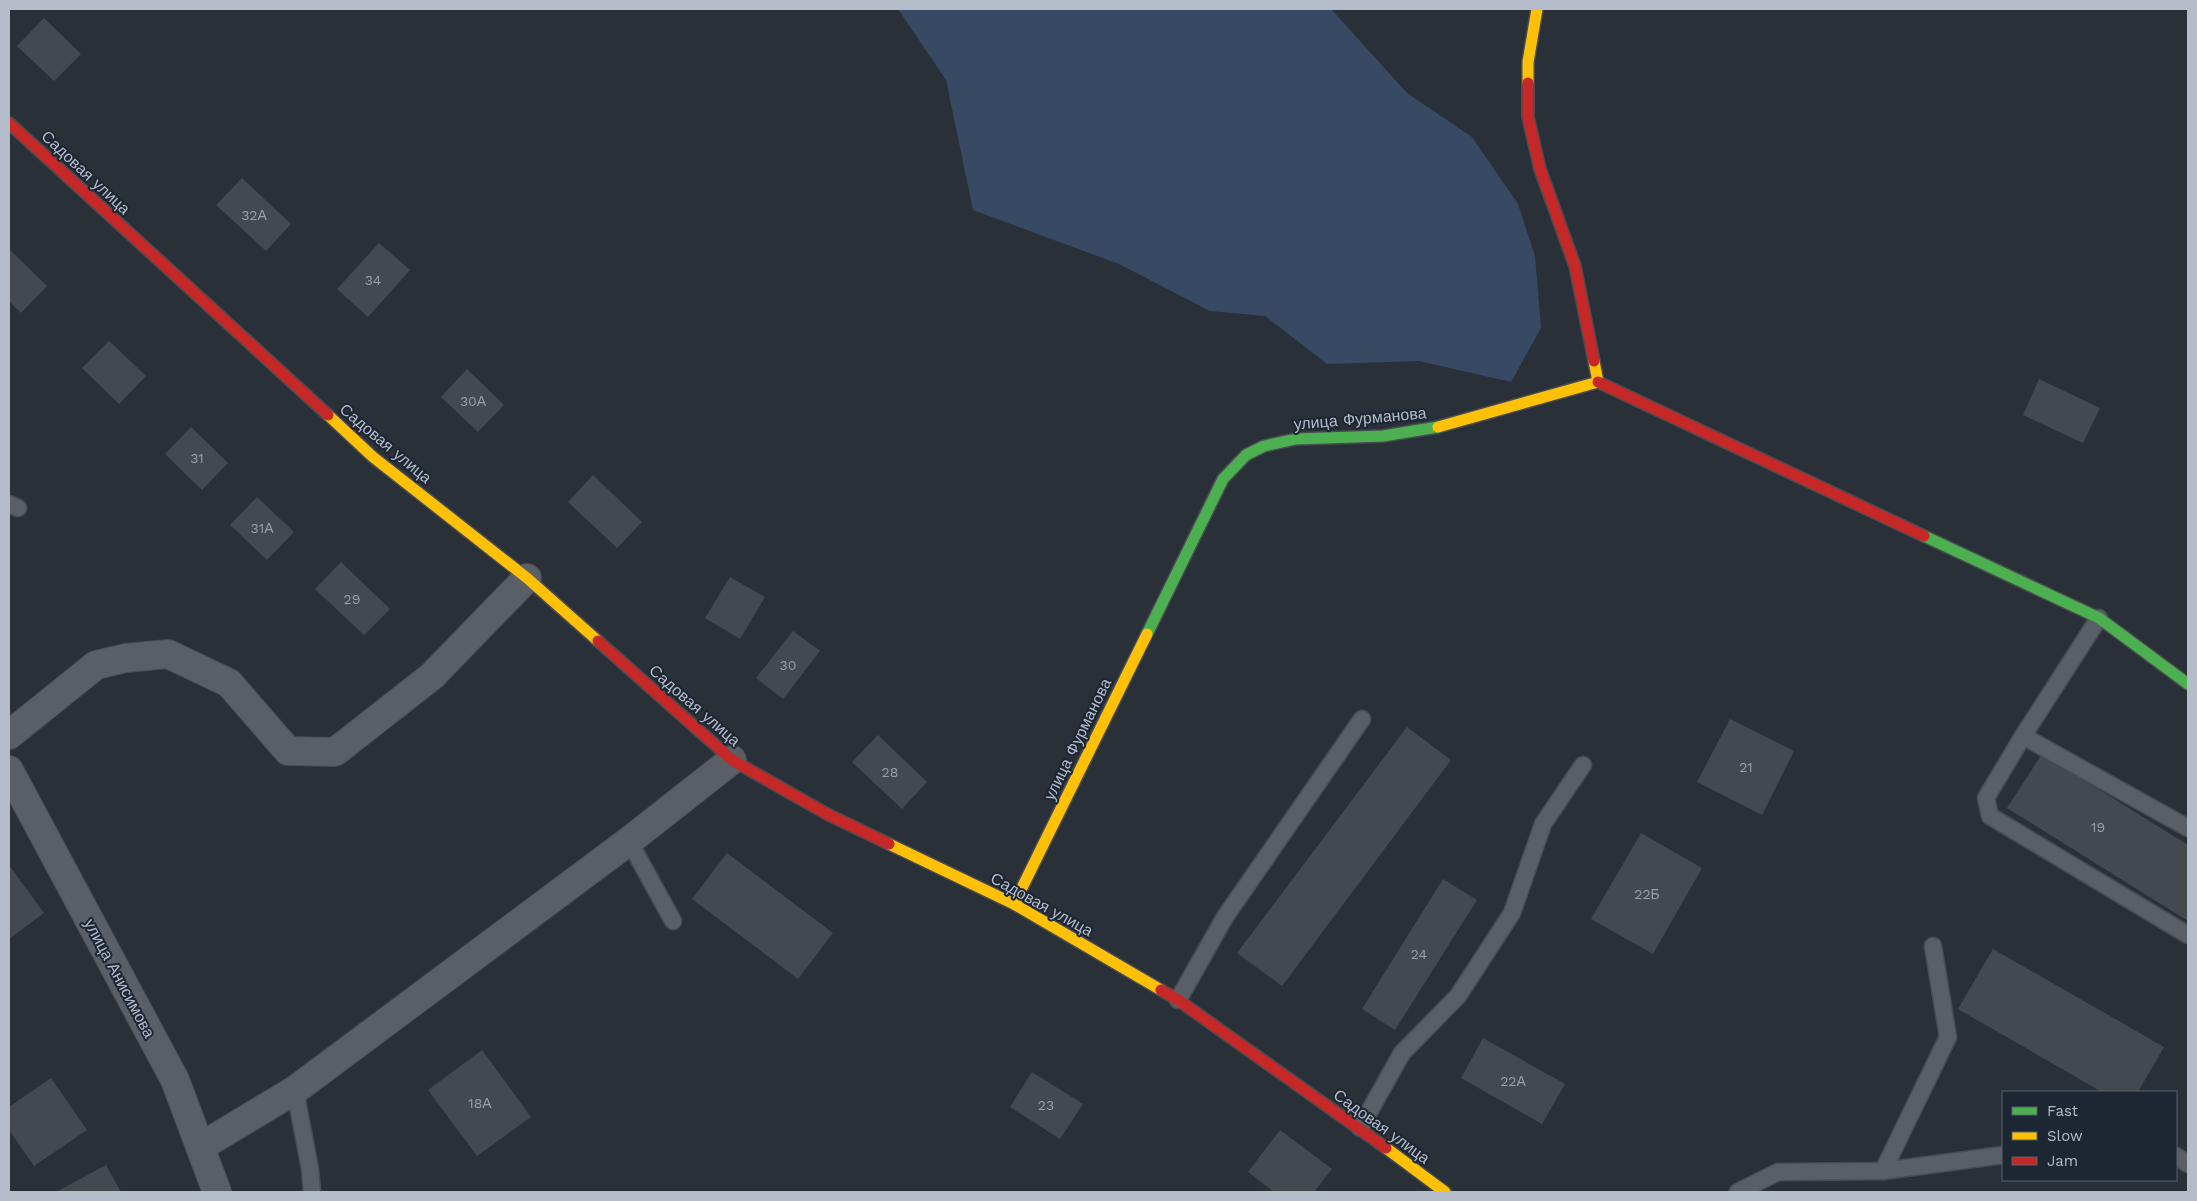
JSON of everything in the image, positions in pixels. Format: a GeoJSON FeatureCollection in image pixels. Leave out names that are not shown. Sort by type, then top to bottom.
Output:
{"type":"FeatureCollection","features":[{"type":"Feature","properties":{"kind":"street"},"geometry":{"type":"LineString","coordinates":[[1537,9],[1528,62],[1528,117],[1540,170],[1575,266],[1598,382],[2099,618],[2188,684]]}},
{"type":"Feature","properties":{"kind":"street","name":"Садовая улица"},"geometry":{"type":"LineString","coordinates":[[9,123],[373,457],[527,578],[732,760],[827,814],[1014,904],[1178,1000],[1360,1128],[1445,1192]]}},
{"type":"Feature","properties":{"kind":"street","name":"улица Фурманова"},"geometry":{"type":"LineString","coordinates":[[1014,904],[1223,479],[1238,460],[1263,447],[1290,441],[1392,435],[1431,429],[1598,382]]}},
{"type":"Feature","properties":{"kind":"street"},"geometry":{"type":"LineString","coordinates":[[9,735],[96,666],[126,658],[168,654],[229,683],[288,751],[335,752],[432,676],[527,578]]}},
{"type":"Feature","properties":{"kind":"street"},"geometry":{"type":"LineString","coordinates":[[200,1147],[295,1090],[629,841],[732,760]]}},
{"type":"Feature","properties":{"kind":"street","name":"улица Анисимова"},"geometry":{"type":"LineString","coordinates":[[9,770],[175,1080],[217,1192]]}},
{"type":"Feature","properties":{"kind":"lane"},"geometry":{"type":"LineString","coordinates":[[2099,618],[2023,736],[1986,798],[1990,816],[2188,935]]}},
{"type":"Feature","properties":{"kind":"lane"},"geometry":{"type":"LineString","coordinates":[[1178,1000],[1225,917],[1362,719]]}},
{"type":"Feature","properties":{"kind":"lane"},"geometry":{"type":"LineString","coordinates":[[2023,736],[2188,828]]}},
{"type":"Feature","properties":{"kind":"lane"},"geometry":{"type":"LineString","coordinates":[[1360,1128],[1402,1053],[1458,996],[1512,913],[1544,824],[1583,765]]}},
{"type":"Feature","properties":{"kind":"lane"},"geometry":{"type":"LineString","coordinates":[[629,841],[672,921]]}},
{"type":"Feature","properties":{"kind":"lane"},"geometry":{"type":"LineString","coordinates":[[1883,1171],[1948,1037],[1933,946]]}},
{"type":"Feature","properties":{"kind":"lane"},"geometry":{"type":"LineString","coordinates":[[295,1090],[310,1169],[312,1192]]}},
{"type":"Feature","properties":{"kind":"lane"},"geometry":{"type":"LineString","coordinates":[[1738,1192],[1778,1172],[1883,1171],[2002,1155]]}},
{"type":"Feature","properties":{"kind":"lane"},"geometry":{"type":"LineString","coordinates":[[2177,1157],[2188,1164]]}},
{"type":"Feature","properties":{"kind":"water"},"geometry":{"type":"Polygon","coordinates":[[[898,9],[1331,9],[1407,93],[1472,137],[1518,204],[1535,256],[1541,328],[1511,382],[1419,361],[1327,364],[1265,316],[1210,311],[1119,264],[973,210],[946,80],[898,9]]]}},
{"type":"Feature","properties":{"kind":"building"},"geometry":{"type":"Polygon","coordinates":[[[44,18],[81,54],[54,81],[17,46],[44,18]]]}},
{"type":"Feature","properties":{"kind":"building"},"geometry":{"type":"Polygon","coordinates":[[[242,178],[291,224],[266,251],[216,205],[242,178]]]}},
{"type":"Feature","properties":{"kind":"building"},"geometry":{"type":"Polygon","coordinates":[[[379,243],[410,270],[368,317],[337,289],[379,243]]]}},
{"type":"Feature","properties":{"kind":"building"},"geometry":{"type":"Polygon","coordinates":[[[9,249],[47,286],[21,313],[9,301],[9,249]]]}},
{"type":"Feature","properties":{"kind":"building"},"geometry":{"type":"Polygon","coordinates":[[[109,341],[146,376],[119,404],[82,368],[109,341]]]}},
{"type":"Feature","properties":{"kind":"building"},"geometry":{"type":"Polygon","coordinates":[[[467,369],[504,405],[478,432],[441,397],[467,369]]]}},
{"type":"Feature","properties":{"kind":"building"},"geometry":{"type":"Polygon","coordinates":[[[2039,379],[2100,408],[2083,443],[2023,415],[2039,379]]]}},
{"type":"Feature","properties":{"kind":"building"},"geometry":{"type":"Polygon","coordinates":[[[191,427],[228,463],[202,490],[165,454],[191,427]]]}},
{"type":"Feature","properties":{"kind":"building"},"geometry":{"type":"Polygon","coordinates":[[[593,475],[642,522],[617,548],[568,502],[593,475]]]}},
{"type":"Feature","properties":{"kind":"building"},"geometry":{"type":"Polygon","coordinates":[[[257,497],[294,532],[267,560],[230,525],[257,497]]]}},
{"type":"Feature","properties":{"kind":"building"},"geometry":{"type":"Polygon","coordinates":[[[341,562],[390,609],[364,635],[315,589],[341,562]]]}},
{"type":"Feature","properties":{"kind":"building"},"geometry":{"type":"Polygon","coordinates":[[[730,577],[765,597],[740,639],[705,618],[730,577]]]}},
{"type":"Feature","properties":{"kind":"building"},"geometry":{"type":"Polygon","coordinates":[[[793,631],[820,651],[783,699],[756,678],[793,631]]]}},
{"type":"Feature","properties":{"kind":"building"},"geometry":{"type":"Polygon","coordinates":[[[1730,719],[1794,751],[1762,815],[1697,782],[1730,719]]]}},
{"type":"Feature","properties":{"kind":"building"},"geometry":{"type":"Polygon","coordinates":[[[1407,727],[1451,760],[1282,986],[1237,953],[1407,727]]]}},
{"type":"Feature","properties":{"kind":"building"},"geometry":{"type":"Polygon","coordinates":[[[878,735],[927,782],[902,809],[852,762],[878,735]]]}},
{"type":"Feature","properties":{"kind":"building"},"geometry":{"type":"Polygon","coordinates":[[[2042,754],[2188,845],[2188,921],[2007,808],[2042,754]]]}},
{"type":"Feature","properties":{"kind":"building"},"geometry":{"type":"Polygon","coordinates":[[[1641,833],[1702,868],[1653,954],[1591,919],[1641,833]]]}},
{"type":"Feature","properties":{"kind":"building"},"geometry":{"type":"Polygon","coordinates":[[[727,853],[833,933],[798,979],[692,899],[727,853]]]}},
{"type":"Feature","properties":{"kind":"building"},"geometry":{"type":"Polygon","coordinates":[[[9,865],[44,913],[9,939],[9,865]]]}},
{"type":"Feature","properties":{"kind":"building"},"geometry":{"type":"Polygon","coordinates":[[[1443,879],[1477,900],[1395,1030],[1362,1009],[1443,879]]]}},
{"type":"Feature","properties":{"kind":"building"},"geometry":{"type":"Polygon","coordinates":[[[1993,949],[2164,1047],[2139,1091],[2100,1091],[1958,1009],[1993,949]]]}},
{"type":"Feature","properties":{"kind":"building"},"geometry":{"type":"Polygon","coordinates":[[[1483,1038],[1565,1084],[1542,1124],[1461,1078],[1483,1038]]]}},
{"type":"Feature","properties":{"kind":"building"},"geometry":{"type":"Polygon","coordinates":[[[482,1050],[531,1117],[477,1156],[428,1090],[482,1050]]]}},
{"type":"Feature","properties":{"kind":"building"},"geometry":{"type":"Polygon","coordinates":[[[1032,1072],[1083,1104],[1060,1139],[1010,1107],[1032,1072]]]}},
{"type":"Feature","properties":{"kind":"building"},"geometry":{"type":"Polygon","coordinates":[[[51,1078],[87,1130],[34,1166],[9,1130],[9,1107],[51,1078]]]}},
{"type":"Feature","properties":{"kind":"building"},"geometry":{"type":"Polygon","coordinates":[[[1280,1130],[1332,1169],[1314,1192],[1274,1192],[1248,1172],[1280,1130]]]}},
{"type":"Feature","properties":{"kind":"building"},"geometry":{"type":"Polygon","coordinates":[[[106,1165],[121,1192],[56,1192],[106,1165]]]}},
{"type":"Feature","properties":{"kind":"traffic: fast"},"geometry":{"type":"LineString","coordinates":[[1147,634],[1223,479],[1246,455],[1264,446],[1296,439],[1383,436],[1438,427]]}},
{"type":"Feature","properties":{"kind":"traffic: fast"},"geometry":{"type":"LineString","coordinates":[[1924,536],[2099,618],[2188,684]]}},
{"type":"Feature","properties":{"kind":"traffic: slow"},"geometry":{"type":"LineString","coordinates":[[1528,83],[1528,62],[1537,9]]}},
{"type":"Feature","properties":{"kind":"traffic: slow"},"geometry":{"type":"LineString","coordinates":[[1438,427],[1598,382],[1594,361]]}},
{"type":"Feature","properties":{"kind":"traffic: slow"},"geometry":{"type":"LineString","coordinates":[[328,415],[373,457],[527,578],[598,641]]}},
{"type":"Feature","properties":{"kind":"traffic: slow"},"geometry":{"type":"LineString","coordinates":[[1014,904],[1147,634]]}},
{"type":"Feature","properties":{"kind":"traffic: slow"},"geometry":{"type":"LineString","coordinates":[[889,844],[1014,904],[1161,990]]}},
{"type":"Feature","properties":{"kind":"traffic: slow"},"geometry":{"type":"LineString","coordinates":[[1386,1148],[1445,1192]]}},
{"type":"Feature","properties":{"kind":"traffic: jam"},"geometry":{"type":"LineString","coordinates":[[1528,83],[1528,117],[1540,169],[1575,266],[1594,361]]}},
{"type":"Feature","properties":{"kind":"traffic: jam"},"geometry":{"type":"LineString","coordinates":[[9,123],[328,415]]}},
{"type":"Feature","properties":{"kind":"traffic: jam"},"geometry":{"type":"LineString","coordinates":[[1598,382],[1924,536]]}},
{"type":"Feature","properties":{"kind":"traffic: jam"},"geometry":{"type":"LineString","coordinates":[[598,641],[732,760],[827,814],[889,844]]}},
{"type":"Feature","properties":{"kind":"traffic: jam"},"geometry":{"type":"LineString","coordinates":[[1161,990],[1178,1000],[1386,1148]]}}]}
